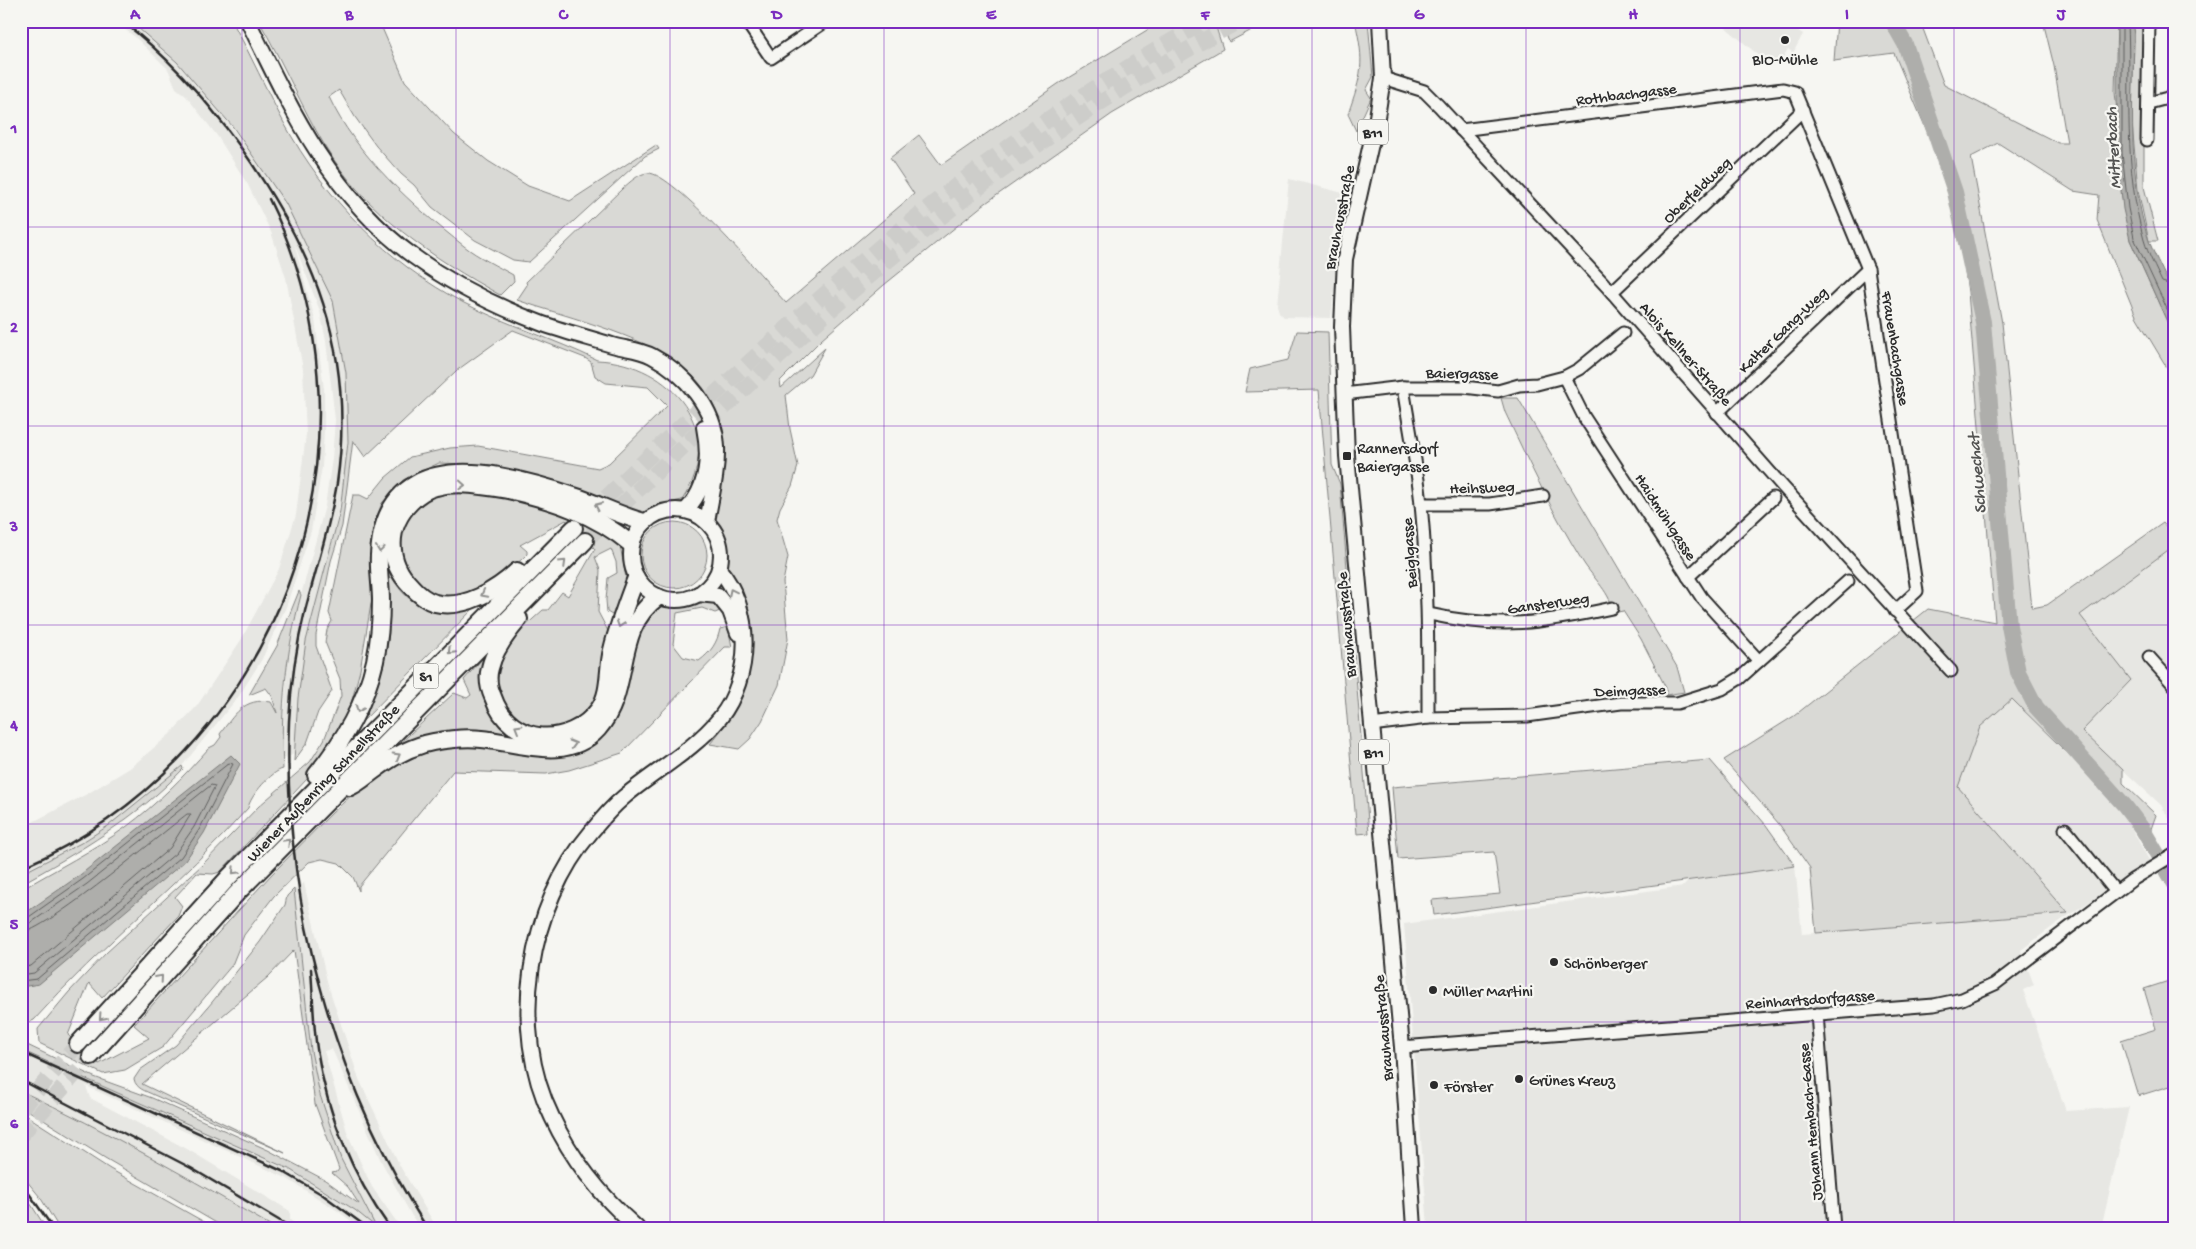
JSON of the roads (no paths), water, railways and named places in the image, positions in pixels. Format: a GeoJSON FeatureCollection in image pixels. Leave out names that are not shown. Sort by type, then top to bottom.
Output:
{"type":"FeatureCollection","features":[{"type":"Feature","properties":{"kind":"highway"},"geometry":{"type":"LineString","coordinates":[[306,798],[314,778],[354,720],[366,692],[379,636],[381,601],[379,556],[383,526],[393,504],[409,488],[430,476],[455,472],[498,476],[534,484],[580,498],[623,517],[644,522]]}},
{"type":"Feature","properties":{"kind":"highway"},"geometry":{"type":"LineString","coordinates":[[547,554],[523,566],[508,580],[477,598],[462,603],[436,603],[425,599],[400,575],[392,553],[394,530],[402,511],[417,496],[435,487],[455,485],[493,487],[575,509],[615,530],[631,544]]}},
{"type":"Feature","properties":{"kind":"highway","name":"Wiener Außenring Schnellstraße"},"geometry":{"type":"LineString","coordinates":[[78,1044],[224,883],[574,528]]}},
{"type":"Feature","properties":{"kind":"highway","name":"Wiener Außenring Schnellstraße"},"geometry":{"type":"LineString","coordinates":[[91,1056],[181,953],[334,793],[586,541]]}},
{"type":"Feature","properties":{"kind":"highway"},"geometry":{"type":"LineString","coordinates":[[540,585],[524,613],[497,650],[489,668],[489,686],[496,705],[512,725],[531,735],[551,737],[575,730],[589,720],[600,707],[607,690],[611,652],[618,626],[636,578]]}},
{"type":"Feature","properties":{"kind":"highway"},"geometry":{"type":"LineString","coordinates":[[334,793],[358,784],[402,753],[430,742],[457,738],[482,739],[538,749],[561,747],[581,742],[598,729],[609,712],[617,693],[624,653],[632,630],[644,607],[658,597]]}},
{"type":"Feature","properties":{"kind":"main road"},"geometry":{"type":"LineString","coordinates":[[248,21],[309,142],[342,188],[375,224],[412,255],[452,282],[490,302],[543,324],[614,346],[632,348],[665,364],[678,374],[703,403],[712,422],[717,447],[707,522]]}},
{"type":"Feature","properties":{"kind":"main road","name":"Brauhausstraße"},"geometry":{"type":"LineString","coordinates":[[1380,21],[1382,78],[1377,116],[1345,259],[1342,327],[1344,394],[1371,724],[1402,1047],[1414,1228]]}},
{"type":"Feature","properties":{"kind":"main road"},"geometry":{"type":"LineString","coordinates":[[614,346],[667,376],[691,402],[701,420],[706,439],[706,470],[702,487],[686,510]]}},
{"type":"Feature","properties":{"kind":"main road"},"geometry":{"type":"LineString","coordinates":[[664,510],[686,510],[698,514],[707,522],[716,532],[722,556],[719,569],[713,581],[698,594],[680,600],[658,597],[645,589],[636,578],[632,567],[631,544],[644,522],[664,510]]}},
{"type":"Feature","properties":{"kind":"main road"},"geometry":{"type":"LineString","coordinates":[[637,1228],[599,1190],[573,1156],[551,1116],[539,1079],[531,1042],[529,1007],[534,954],[546,911],[564,870],[591,832],[622,798],[701,738],[720,717],[733,695],[742,672],[744,630],[740,610],[719,569]]}},
{"type":"Feature","properties":{"kind":"main road"},"geometry":{"type":"LineString","coordinates":[[698,594],[718,596],[730,611],[744,650]]}},
{"type":"Feature","properties":{"kind":"street"},"geometry":{"type":"LineString","coordinates":[[746,21],[771,58],[826,21]]}},
{"type":"Feature","properties":{"kind":"street"},"geometry":{"type":"LineString","coordinates":[[2147,140],[2149,21]]}},
{"type":"Feature","properties":{"kind":"street","name":"Alois Kellner-Straße"},"geometry":{"type":"LineString","coordinates":[[1382,78],[1424,91],[1612,292],[1717,412],[1951,671]]}},
{"type":"Feature","properties":{"kind":"street","name":"Rothbachgasse"},"geometry":{"type":"LineString","coordinates":[[1461,130],[1783,89],[1795,92]]}},
{"type":"Feature","properties":{"kind":"street","name":"Frauenbachgasse"},"geometry":{"type":"LineString","coordinates":[[1795,92],[1868,269],[1917,591],[1896,611]]}},
{"type":"Feature","properties":{"kind":"street"},"geometry":{"type":"LineString","coordinates":[[2149,103],[2175,96]]}},
{"type":"Feature","properties":{"kind":"street","name":"Oberfeldweg"},"geometry":{"type":"LineString","coordinates":[[1612,292],[1803,110]]}},
{"type":"Feature","properties":{"kind":"street","name":"Kalter Gang-Weg"},"geometry":{"type":"LineString","coordinates":[[1717,412],[1868,269]]}},
{"type":"Feature","properties":{"kind":"street","name":"Baiergasse"},"geometry":{"type":"LineString","coordinates":[[1344,394],[1403,387],[1464,387],[1498,390],[1519,384],[1537,384],[1564,377],[1594,360],[1623,334]]}},
{"type":"Feature","properties":{"kind":"street","name":"Haidmühlgasse"},"geometry":{"type":"LineString","coordinates":[[1564,377],[1584,417],[1702,598],[1759,662]]}},
{"type":"Feature","properties":{"kind":"street","name":"Beiglgasse"},"geometry":{"type":"LineString","coordinates":[[1403,387],[1421,504],[1429,614],[1428,718]]}},
{"type":"Feature","properties":{"kind":"street","name":"Heihsweg"},"geometry":{"type":"LineString","coordinates":[[1421,504],[1490,504],[1543,496]]}},
{"type":"Feature","properties":{"kind":"street"},"geometry":{"type":"LineString","coordinates":[[1688,577],[1774,498]]}},
{"type":"Feature","properties":{"kind":"street","name":"Deimgasse"},"geometry":{"type":"LineString","coordinates":[[1371,724],[1428,718],[1527,716],[1621,703],[1677,703],[1722,689],[1740,678],[1848,581]]}},
{"type":"Feature","properties":{"kind":"street","name":"Gansterweg"},"geometry":{"type":"LineString","coordinates":[[1429,614],[1459,621],[1502,625],[1535,623],[1612,608]]}},
{"type":"Feature","properties":{"kind":"street"},"geometry":{"type":"LineString","coordinates":[[2149,657],[2175,686]]}},
{"type":"Feature","properties":{"kind":"street"},"geometry":{"type":"LineString","coordinates":[[2065,829],[2116,892]]}},
{"type":"Feature","properties":{"kind":"street","name":"Reinhartsdorfgasse"},"geometry":{"type":"LineString","coordinates":[[1402,1047],[1934,1005],[1962,999],[1995,984],[2116,892],[2173,855]]}},
{"type":"Feature","properties":{"kind":"street","name":"Johann Hembach-Gasse"},"geometry":{"type":"LineString","coordinates":[[1817,1014],[1834,1228]]}},
{"type":"Feature","properties":{"kind":"water"},"geometry":{"type":"Polygon","coordinates":[[[2117,21],[2132,21],[2134,35],[2133,139],[2137,191],[2151,246],[2167,280],[2175,281],[2175,339],[2130,240],[2123,209],[2117,153],[2117,21]]]}},
{"type":"Feature","properties":{"kind":"water"},"geometry":{"type":"Polygon","coordinates":[[[231,755],[240,764],[204,833],[185,861],[39,984],[21,987],[21,916],[80,875],[231,755]]]}},
{"type":"Feature","properties":{"kind":"waterway","name":"Schwechat"},"geometry":{"type":"LineString","coordinates":[[1892,21],[1905,44],[1955,192],[1983,322],[2009,626],[2018,672],[2036,707],[2125,806],[2143,830],[2175,884]]}},
{"type":"Feature","properties":{"kind":"tunnel"},"geometry":{"type":"LineString","coordinates":[[589,514],[704,404],[783,332],[904,227],[976,171],[1050,118],[1127,68],[1206,21]]}},
{"type":"Feature","properties":{"kind":"tunnel"},"geometry":{"type":"LineString","coordinates":[[585,541],[829,311],[952,208],[1030,150],[1112,95],[1239,21]]}},
{"type":"Feature","properties":{"kind":"tunnel"},"geometry":{"type":"LineString","coordinates":[[21,1109],[78,1044]]}},
{"type":"Feature","properties":{"kind":"tunnel"},"geometry":{"type":"LineString","coordinates":[[21,1135],[91,1056]]}},
{"type":"Feature","properties":{"kind":"railway"},"geometry":{"type":"LineString","coordinates":[[122,21],[139,34],[185,78],[239,145],[266,184],[289,224],[308,263],[323,304],[334,346],[340,389],[341,435],[337,483],[327,531],[302,625],[294,666],[290,707],[289,787],[294,854],[305,920],[320,985],[340,1049],[364,1111],[394,1171],[427,1228]]}},
{"type":"Feature","properties":{"kind":"railway"},"geometry":{"type":"LineString","coordinates":[[21,868],[110,818],[185,752],[245,674],[287,586],[313,492],[319,394],[304,295],[269,199]]}},
{"type":"Feature","properties":{"kind":"railway"},"geometry":{"type":"LineString","coordinates":[[311,969],[317,1049],[321,1073],[334,1120],[364,1187],[390,1228]]}},
{"type":"Feature","properties":{"kind":"railway"},"geometry":{"type":"LineString","coordinates":[[21,1052],[282,1171],[323,1195],[368,1228]]}},
{"type":"Feature","properties":{"kind":"railway"},"geometry":{"type":"LineString","coordinates":[[21,1080],[191,1168],[292,1228]]}},
{"type":"Feature","properties":{"kind":"railway"},"geometry":{"type":"LineString","coordinates":[[21,1182],[53,1228]]}},
{"type":"Feature","properties":{"kind":"place","name":"BIO-Mühle"},"geometry":{"type":"Point","coordinates":[1785,40]}},
{"type":"Feature","properties":{"kind":"place","name":"Rannersdorf Baiergasse"},"geometry":{"type":"Point","coordinates":[1347,456]}},
{"type":"Feature","properties":{"kind":"place","name":"Schönberger"},"geometry":{"type":"Point","coordinates":[1554,962]}},
{"type":"Feature","properties":{"kind":"place","name":"Müller Martini"},"geometry":{"type":"Point","coordinates":[1433,990]}},
{"type":"Feature","properties":{"kind":"place","name":"Grünes Kreuz"},"geometry":{"type":"Point","coordinates":[1519,1079]}},
{"type":"Feature","properties":{"kind":"place","name":"Förster"},"geometry":{"type":"Point","coordinates":[1434,1085]}},
{"type":"Feature","properties":{"kind":"water label","name":"Mitterbach"},"geometry":{"type":"Point","coordinates":[2112,148]}}]}
